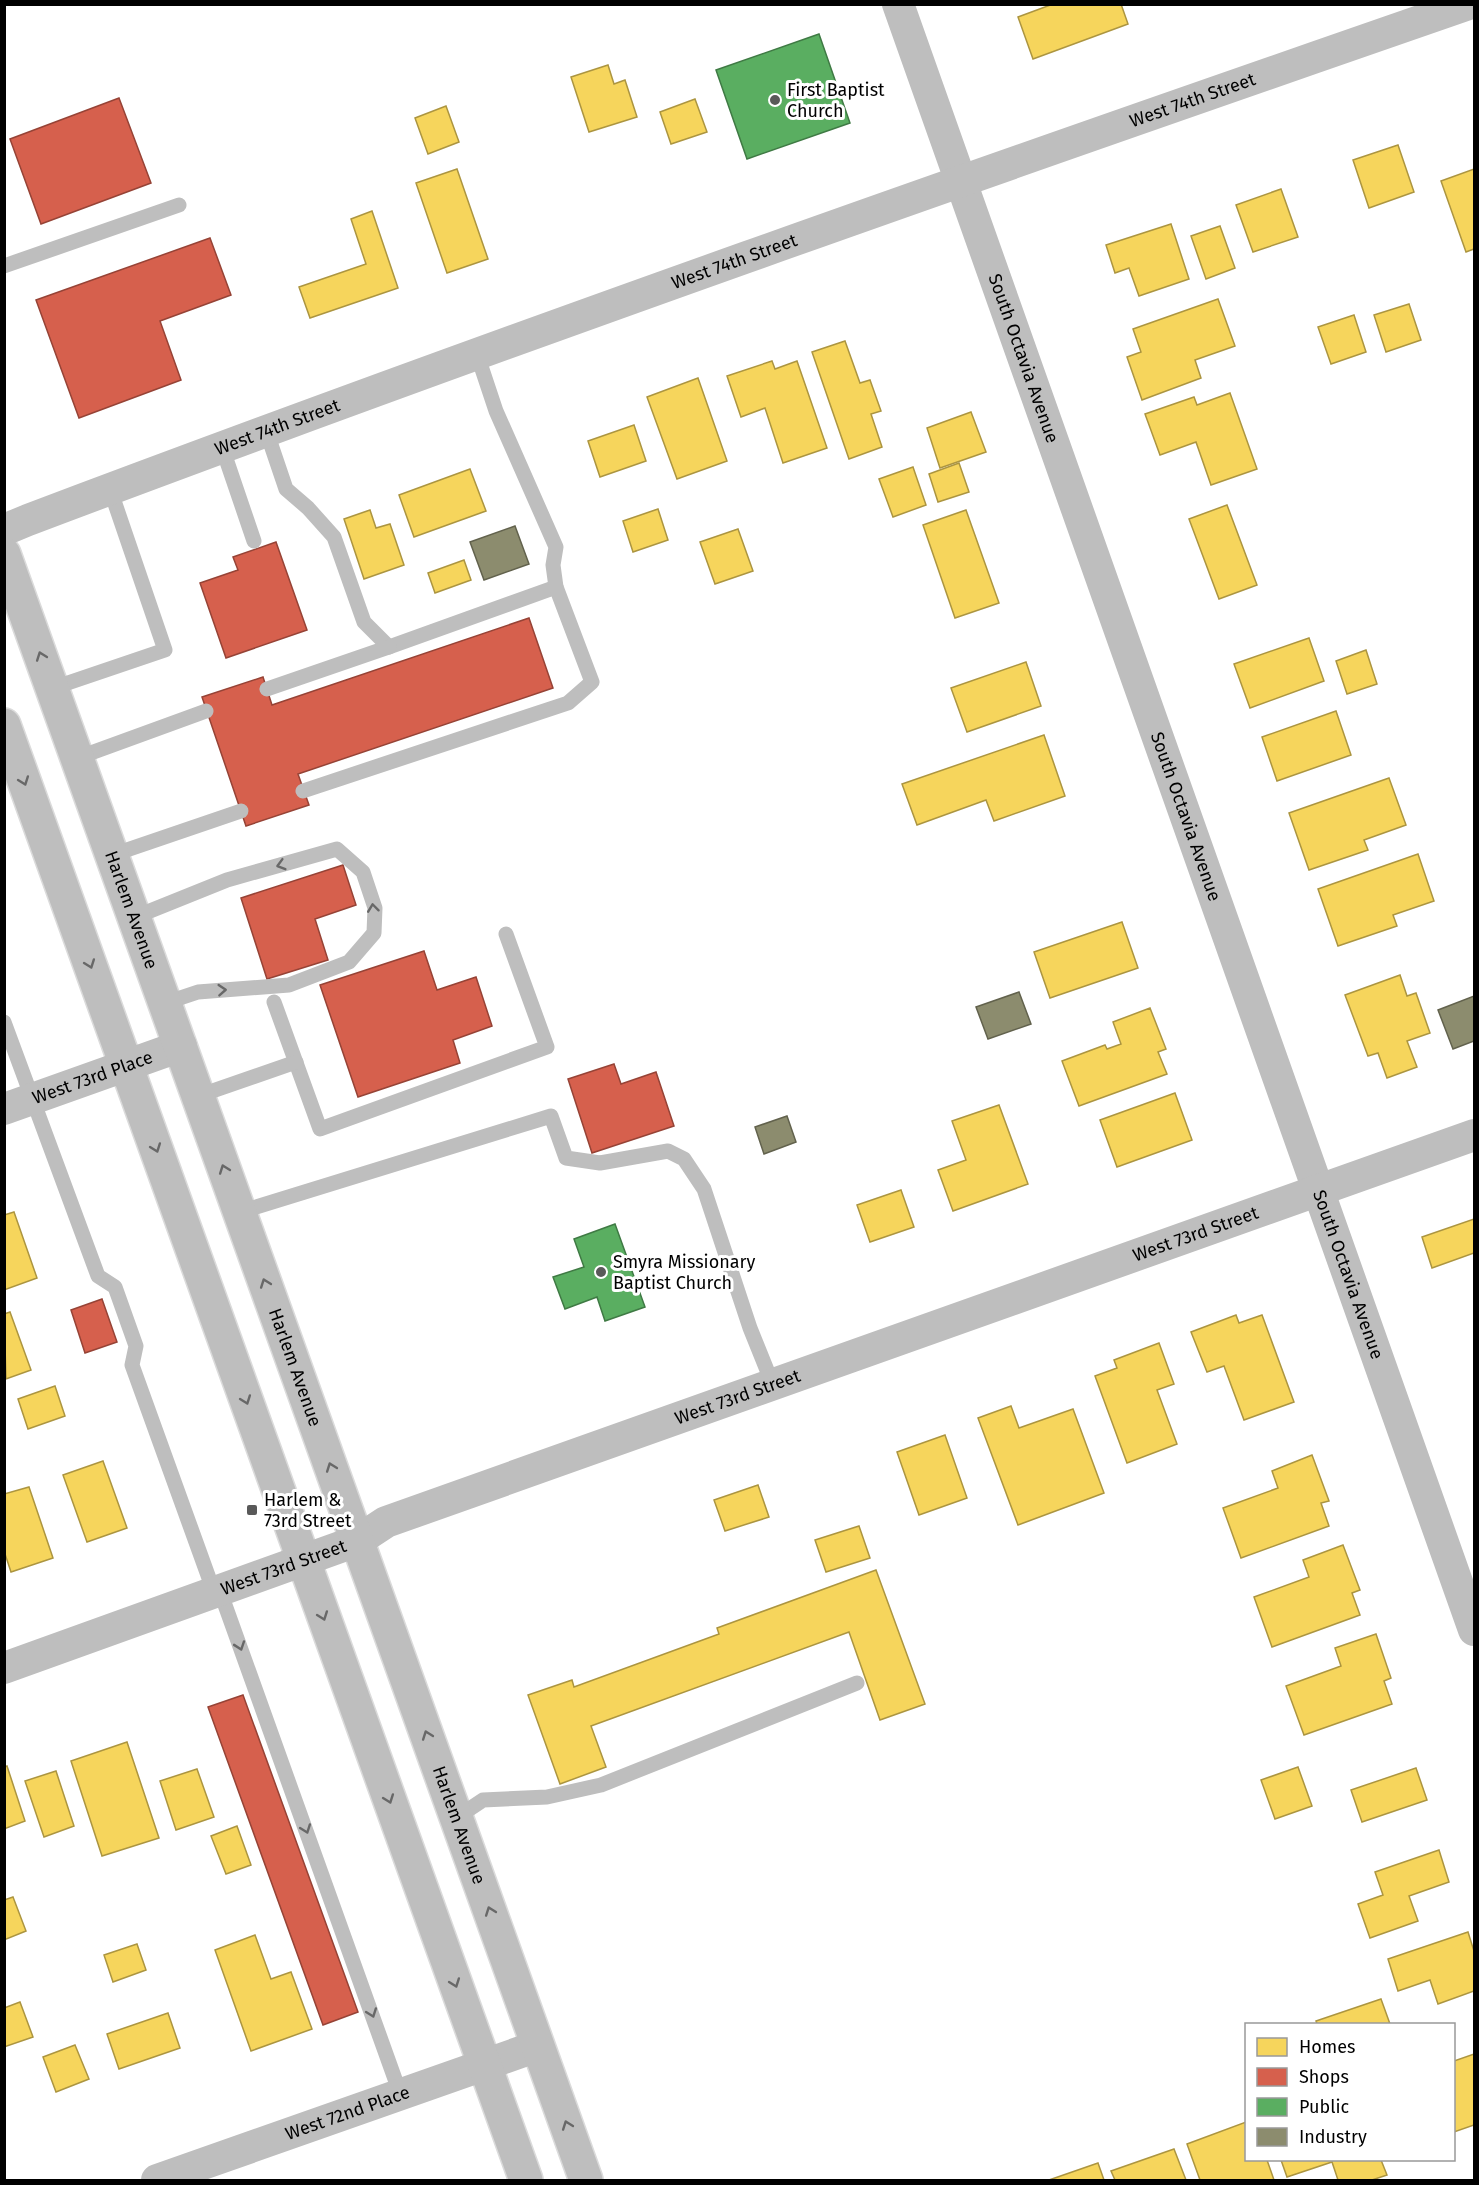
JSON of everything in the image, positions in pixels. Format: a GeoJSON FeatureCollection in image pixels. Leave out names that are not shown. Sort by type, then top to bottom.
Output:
{"type":"FeatureCollection","features":[{"type":"Feature","properties":{"kind":"main road","name":"Harlem Avenue"},"geometry":{"type":"LineString","coordinates":[[4,554],[586,2181]]}},
{"type":"Feature","properties":{"kind":"main road"},"geometry":{"type":"LineString","coordinates":[[4,726],[526,2181]]}},
{"type":"Feature","properties":{"kind":"street","name":"South Octavia Avenue"},"geometry":{"type":"LineString","coordinates":[[898,4],[1474,1630]]}},
{"type":"Feature","properties":{"kind":"street","name":"West 74th Street"},"geometry":{"type":"LineString","coordinates":[[4,530],[266,430],[961,180],[1469,4]]}},
{"type":"Feature","properties":{"kind":"street","name":"West 73rd Place"},"geometry":{"type":"LineString","coordinates":[[19,1103],[181,1046]]}},
{"type":"Feature","properties":{"kind":"street","name":"West 73rd Street"},"geometry":{"type":"LineString","coordinates":[[4,1668],[357,1541],[386,1522],[1474,1135]]}},
{"type":"Feature","properties":{"kind":"street","name":"West 72nd Place"},"geometry":{"type":"LineString","coordinates":[[157,2181],[484,2063],[538,2046]]}},
{"type":"Feature","properties":{"kind":"lane"},"geometry":{"type":"LineString","coordinates":[[4,267],[179,205]]}},
{"type":"Feature","properties":{"kind":"lane"},"geometry":{"type":"LineString","coordinates":[[303,791],[568,703],[592,682],[556,587],[553,565],[556,547],[496,411],[477,354]]}},
{"type":"Feature","properties":{"kind":"lane"},"geometry":{"type":"LineString","coordinates":[[266,430],[286,489],[308,508],[334,537],[364,622],[389,647]]}},
{"type":"Feature","properties":{"kind":"lane"},"geometry":{"type":"LineString","coordinates":[[222,447],[254,541]]}},
{"type":"Feature","properties":{"kind":"lane"},"geometry":{"type":"LineString","coordinates":[[52,688],[165,650],[110,489]]}},
{"type":"Feature","properties":{"kind":"lane"},"geometry":{"type":"LineString","coordinates":[[267,689],[556,587]]}},
{"type":"Feature","properties":{"kind":"lane"},"geometry":{"type":"LineString","coordinates":[[77,758],[206,711]]}},
{"type":"Feature","properties":{"kind":"lane"},"geometry":{"type":"LineString","coordinates":[[112,855],[241,811]]}},
{"type":"Feature","properties":{"kind":"lane"},"geometry":{"type":"LineString","coordinates":[[135,917],[227,880],[337,849],[363,872],[375,908],[374,933],[349,962],[289,985],[198,992],[165,1003]]}},
{"type":"Feature","properties":{"kind":"lane"},"geometry":{"type":"LineString","coordinates":[[274,1002],[320,1129],[547,1047],[506,934]]}},
{"type":"Feature","properties":{"kind":"lane"},"geometry":{"type":"LineString","coordinates":[[4,1022],[19,1103],[98,1275],[115,1287],[136,1346],[132,1365],[210,1581],[220,1591],[400,2093]]}},
{"type":"Feature","properties":{"kind":"lane"},"geometry":{"type":"LineString","coordinates":[[198,1096],[296,1062]]}},
{"type":"Feature","properties":{"kind":"lane"},"geometry":{"type":"LineString","coordinates":[[240,1212],[552,1116],[566,1158],[600,1163],[668,1151],[684,1159],[704,1189],[750,1328],[773,1385]]}},
{"type":"Feature","properties":{"kind":"lane"},"geometry":{"type":"LineString","coordinates":[[456,1818],[483,1800],[548,1797],[601,1785],[857,1683]]}},
{"type":"Feature","properties":{"kind":"building: Homes"},"geometry":{"type":"Polygon","coordinates":[[[1053,4],[1121,4],[1128,24],[1033,59],[1018,17],[1053,4]]]}},
{"type":"Feature","properties":{"kind":"building: Homes"},"geometry":{"type":"Polygon","coordinates":[[[608,65],[614,84],[625,80],[637,117],[589,132],[571,77],[608,65]]]}},
{"type":"Feature","properties":{"kind":"building: Homes"},"geometry":{"type":"Polygon","coordinates":[[[695,99],[707,132],[671,144],[660,112],[695,99]]]}},
{"type":"Feature","properties":{"kind":"building: Homes"},"geometry":{"type":"Polygon","coordinates":[[[446,106],[459,142],[428,154],[415,118],[446,106]]]}},
{"type":"Feature","properties":{"kind":"building: Homes"},"geometry":{"type":"Polygon","coordinates":[[[1398,145],[1414,192],[1369,208],[1353,160],[1398,145]]]}},
{"type":"Feature","properties":{"kind":"building: Homes"},"geometry":{"type":"Polygon","coordinates":[[[457,169],[488,259],[447,273],[416,183],[457,169]]]}},
{"type":"Feature","properties":{"kind":"building: Homes"},"geometry":{"type":"Polygon","coordinates":[[[1474,169],[1474,249],[1466,252],[1441,181],[1474,169]]]}},
{"type":"Feature","properties":{"kind":"building: Homes"},"geometry":{"type":"Polygon","coordinates":[[[1281,189],[1298,237],[1253,252],[1236,205],[1281,189]]]}},
{"type":"Feature","properties":{"kind":"building: Homes"},"geometry":{"type":"Polygon","coordinates":[[[372,211],[398,288],[310,318],[299,287],[366,264],[351,219],[372,211]]]}},
{"type":"Feature","properties":{"kind":"building: Homes"},"geometry":{"type":"Polygon","coordinates":[[[1171,224],[1189,279],[1139,296],[1129,268],[1115,273],[1106,245],[1171,224]]]}},
{"type":"Feature","properties":{"kind":"building: Homes"},"geometry":{"type":"Polygon","coordinates":[[[1220,226],[1235,268],[1206,279],[1191,236],[1220,226]]]}},
{"type":"Feature","properties":{"kind":"building: Homes"},"geometry":{"type":"Polygon","coordinates":[[[1218,299],[1235,346],[1195,360],[1201,378],[1142,400],[1127,357],[1141,352],[1133,329],[1218,299]]]}},
{"type":"Feature","properties":{"kind":"building: Homes"},"geometry":{"type":"Polygon","coordinates":[[[1409,304],[1421,340],[1386,352],[1374,315],[1409,304]]]}},
{"type":"Feature","properties":{"kind":"building: Homes"},"geometry":{"type":"Polygon","coordinates":[[[1354,315],[1366,352],[1331,364],[1318,327],[1354,315]]]}},
{"type":"Feature","properties":{"kind":"building: Homes"},"geometry":{"type":"Polygon","coordinates":[[[845,341],[860,383],[870,380],[881,411],[871,414],[882,447],[849,459],[812,352],[845,341]]]}},
{"type":"Feature","properties":{"kind":"building: Homes"},"geometry":{"type":"Polygon","coordinates":[[[772,361],[775,369],[797,361],[827,448],[783,463],[765,408],[741,417],[727,376],[772,361]]]}},
{"type":"Feature","properties":{"kind":"building: Homes"},"geometry":{"type":"Polygon","coordinates":[[[698,378],[727,461],[677,479],[647,397],[698,378]]]}},
{"type":"Feature","properties":{"kind":"building: Homes"},"geometry":{"type":"Polygon","coordinates":[[[1230,393],[1257,469],[1211,485],[1196,442],[1160,455],[1145,414],[1194,397],[1197,405],[1230,393]]]}},
{"type":"Feature","properties":{"kind":"building: Homes"},"geometry":{"type":"Polygon","coordinates":[[[971,412],[986,452],[940,468],[927,428],[971,412]]]}},
{"type":"Feature","properties":{"kind":"building: Homes"},"geometry":{"type":"Polygon","coordinates":[[[634,425],[646,461],[600,477],[588,441],[634,425]]]}},
{"type":"Feature","properties":{"kind":"building: Homes"},"geometry":{"type":"Polygon","coordinates":[[[959,463],[969,492],[938,502],[929,474],[959,463]]]}},
{"type":"Feature","properties":{"kind":"building: Homes"},"geometry":{"type":"Polygon","coordinates":[[[913,467],[926,505],[893,517],[879,479],[913,467]]]}},
{"type":"Feature","properties":{"kind":"building: Homes"},"geometry":{"type":"Polygon","coordinates":[[[470,469],[486,511],[414,537],[399,495],[470,469]]]}},
{"type":"Feature","properties":{"kind":"building: Homes"},"geometry":{"type":"Polygon","coordinates":[[[1227,505],[1257,585],[1219,599],[1189,519],[1227,505]]]}},
{"type":"Feature","properties":{"kind":"building: Homes"},"geometry":{"type":"Polygon","coordinates":[[[658,509],[668,540],[633,552],[623,521],[658,509]]]}},
{"type":"Feature","properties":{"kind":"building: Homes"},"geometry":{"type":"Polygon","coordinates":[[[370,510],[376,528],[390,524],[404,565],[364,579],[344,519],[370,510]]]}},
{"type":"Feature","properties":{"kind":"building: Homes"},"geometry":{"type":"Polygon","coordinates":[[[966,510],[999,603],[955,618],[923,525],[966,510]]]}},
{"type":"Feature","properties":{"kind":"building: Homes"},"geometry":{"type":"Polygon","coordinates":[[[738,529],[753,571],[715,584],[700,542],[738,529]]]}},
{"type":"Feature","properties":{"kind":"building: Homes"},"geometry":{"type":"Polygon","coordinates":[[[464,560],[471,580],[435,593],[428,573],[464,560]]]}},
{"type":"Feature","properties":{"kind":"building: Homes"},"geometry":{"type":"Polygon","coordinates":[[[1309,638],[1324,681],[1250,708],[1234,664],[1309,638]]]}},
{"type":"Feature","properties":{"kind":"building: Homes"},"geometry":{"type":"Polygon","coordinates":[[[1366,650],[1377,684],[1347,694],[1336,661],[1366,650]]]}},
{"type":"Feature","properties":{"kind":"building: Homes"},"geometry":{"type":"Polygon","coordinates":[[[1026,662],[1041,706],[967,732],[951,688],[1026,662]]]}},
{"type":"Feature","properties":{"kind":"building: Homes"},"geometry":{"type":"Polygon","coordinates":[[[1336,711],[1351,755],[1277,781],[1262,737],[1336,711]]]}},
{"type":"Feature","properties":{"kind":"building: Homes"},"geometry":{"type":"Polygon","coordinates":[[[1044,735],[1065,796],[994,821],[986,800],[917,825],[902,784],[1044,735]]]}},
{"type":"Feature","properties":{"kind":"building: Homes"},"geometry":{"type":"Polygon","coordinates":[[[1389,778],[1406,825],[1364,840],[1368,850],[1309,870],[1289,813],[1389,778]]]}},
{"type":"Feature","properties":{"kind":"building: Homes"},"geometry":{"type":"Polygon","coordinates":[[[1418,854],[1434,901],[1393,915],[1397,926],[1338,946],[1318,889],[1418,854]]]}},
{"type":"Feature","properties":{"kind":"building: Homes"},"geometry":{"type":"Polygon","coordinates":[[[1122,922],[1138,968],[1050,998],[1034,952],[1122,922]]]}},
{"type":"Feature","properties":{"kind":"building: Homes"},"geometry":{"type":"Polygon","coordinates":[[[1400,975],[1407,996],[1416,993],[1430,1033],[1407,1041],[1417,1067],[1387,1078],[1378,1053],[1368,1056],[1345,995],[1400,975]]]}},
{"type":"Feature","properties":{"kind":"building: Homes"},"geometry":{"type":"Polygon","coordinates":[[[1150,1008],[1166,1049],[1158,1052],[1167,1074],[1079,1106],[1062,1061],[1105,1045],[1107,1049],[1121,1044],[1113,1022],[1150,1008]]]}},
{"type":"Feature","properties":{"kind":"building: Homes"},"geometry":{"type":"Polygon","coordinates":[[[1175,1093],[1192,1140],[1117,1167],[1100,1120],[1175,1093]]]}},
{"type":"Feature","properties":{"kind":"building: Homes"},"geometry":{"type":"Polygon","coordinates":[[[999,1105],[1028,1184],[953,1211],[938,1170],[966,1160],[952,1121],[999,1105]]]}},
{"type":"Feature","properties":{"kind":"building: Homes"},"geometry":{"type":"Polygon","coordinates":[[[901,1190],[914,1227],[870,1242],[857,1205],[901,1190]]]}},
{"type":"Feature","properties":{"kind":"building: Homes"},"geometry":{"type":"Polygon","coordinates":[[[14,1212],[37,1278],[4,1290],[4,1215],[14,1212]]]}},
{"type":"Feature","properties":{"kind":"building: Homes"},"geometry":{"type":"Polygon","coordinates":[[[1474,1219],[1474,1253],[1432,1268],[1422,1237],[1474,1219]]]}},
{"type":"Feature","properties":{"kind":"building: Homes"},"geometry":{"type":"Polygon","coordinates":[[[10,1312],[31,1370],[6,1379],[4,1314],[10,1312]]]}},
{"type":"Feature","properties":{"kind":"building: Homes"},"geometry":{"type":"Polygon","coordinates":[[[1236,1315],[1239,1323],[1262,1315],[1294,1402],[1244,1420],[1224,1366],[1207,1372],[1191,1332],[1236,1315]]]}},
{"type":"Feature","properties":{"kind":"building: Homes"},"geometry":{"type":"Polygon","coordinates":[[[1159,1343],[1174,1384],[1157,1390],[1177,1444],[1127,1463],[1095,1376],[1117,1368],[1114,1360],[1159,1343]]]}},
{"type":"Feature","properties":{"kind":"building: Homes"},"geometry":{"type":"Polygon","coordinates":[[[55,1386],[65,1416],[28,1429],[18,1399],[55,1386]]]}},
{"type":"Feature","properties":{"kind":"building: Homes"},"geometry":{"type":"Polygon","coordinates":[[[1011,1406],[1019,1428],[1073,1409],[1104,1493],[1018,1525],[978,1418],[1011,1406]]]}},
{"type":"Feature","properties":{"kind":"building: Homes"},"geometry":{"type":"Polygon","coordinates":[[[945,1435],[967,1498],[919,1515],[897,1452],[945,1435]]]}},
{"type":"Feature","properties":{"kind":"building: Homes"},"geometry":{"type":"Polygon","coordinates":[[[1312,1455],[1329,1501],[1321,1503],[1329,1526],[1241,1558],[1223,1508],[1278,1488],[1272,1471],[1312,1455]]]}},
{"type":"Feature","properties":{"kind":"building: Homes"},"geometry":{"type":"Polygon","coordinates":[[[103,1461],[127,1528],[87,1542],[63,1475],[103,1461]]]}},
{"type":"Feature","properties":{"kind":"building: Homes"},"geometry":{"type":"Polygon","coordinates":[[[758,1485],[769,1517],[725,1531],[714,1500],[758,1485]]]}},
{"type":"Feature","properties":{"kind":"building: Homes"},"geometry":{"type":"Polygon","coordinates":[[[29,1487],[53,1558],[11,1572],[4,1551],[4,1494],[29,1487]]]}},
{"type":"Feature","properties":{"kind":"building: Homes"},"geometry":{"type":"Polygon","coordinates":[[[859,1526],[870,1558],[826,1572],[815,1540],[859,1526]]]}},
{"type":"Feature","properties":{"kind":"building: Homes"},"geometry":{"type":"Polygon","coordinates":[[[1343,1545],[1360,1590],[1352,1593],[1360,1615],[1272,1647],[1254,1597],[1309,1577],[1303,1560],[1343,1545]]]}},
{"type":"Feature","properties":{"kind":"building: Homes"},"geometry":{"type":"Polygon","coordinates":[[[876,1570],[925,1704],[880,1720],[849,1632],[591,1726],[606,1767],[560,1784],[528,1695],[572,1680],[574,1687],[719,1634],[717,1628],[876,1570]]]}},
{"type":"Feature","properties":{"kind":"building: Homes"},"geometry":{"type":"Polygon","coordinates":[[[1376,1634],[1391,1678],[1384,1681],[1392,1704],[1304,1735],[1286,1686],[1341,1666],[1335,1648],[1376,1634]]]}},
{"type":"Feature","properties":{"kind":"building: Homes"},"geometry":{"type":"Polygon","coordinates":[[[127,1742],[159,1838],[102,1856],[71,1761],[127,1742]]]}},
{"type":"Feature","properties":{"kind":"building: Homes"},"geometry":{"type":"Polygon","coordinates":[[[7,1766],[25,1821],[4,1829],[4,1767],[7,1766]]]}},
{"type":"Feature","properties":{"kind":"building: Homes"},"geometry":{"type":"Polygon","coordinates":[[[1298,1767],[1312,1806],[1275,1819],[1261,1780],[1298,1767]]]}},
{"type":"Feature","properties":{"kind":"building: Homes"},"geometry":{"type":"Polygon","coordinates":[[[1416,1768],[1427,1800],[1362,1822],[1351,1790],[1416,1768]]]}},
{"type":"Feature","properties":{"kind":"building: Homes"},"geometry":{"type":"Polygon","coordinates":[[[197,1769],[214,1817],[176,1830],[160,1781],[197,1769]]]}},
{"type":"Feature","properties":{"kind":"building: Homes"},"geometry":{"type":"Polygon","coordinates":[[[56,1771],[74,1826],[44,1837],[25,1781],[56,1771]]]}},
{"type":"Feature","properties":{"kind":"building: Homes"},"geometry":{"type":"Polygon","coordinates":[[[237,1826],[251,1865],[226,1874],[211,1836],[237,1826]]]}},
{"type":"Feature","properties":{"kind":"building: Homes"},"geometry":{"type":"Polygon","coordinates":[[[1439,1850],[1449,1882],[1409,1896],[1418,1921],[1370,1938],[1358,1904],[1383,1895],[1375,1872],[1439,1850]]]}},
{"type":"Feature","properties":{"kind":"building: Homes"},"geometry":{"type":"Polygon","coordinates":[[[13,1897],[26,1931],[4,1940],[4,1900],[13,1897]]]}},
{"type":"Feature","properties":{"kind":"building: Homes"},"geometry":{"type":"Polygon","coordinates":[[[1468,1932],[1474,1951],[1474,1991],[1438,2004],[1430,1980],[1398,1991],[1388,1959],[1468,1932]]]}},
{"type":"Feature","properties":{"kind":"building: Homes"},"geometry":{"type":"Polygon","coordinates":[[[255,1935],[271,1979],[291,1972],[312,2029],[251,2051],[215,1950],[255,1935]]]}},
{"type":"Feature","properties":{"kind":"building: Homes"},"geometry":{"type":"Polygon","coordinates":[[[137,1944],[146,1970],[113,1982],[104,1955],[137,1944]]]}},
{"type":"Feature","properties":{"kind":"building: Homes"},"geometry":{"type":"Polygon","coordinates":[[[1381,1999],[1390,2023],[1317,2023],[1316,2021],[1381,1999]]]}},
{"type":"Feature","properties":{"kind":"building: Homes"},"geometry":{"type":"Polygon","coordinates":[[[20,2002],[33,2037],[4,2047],[4,2008],[20,2002]]]}},
{"type":"Feature","properties":{"kind":"building: Homes"},"geometry":{"type":"Polygon","coordinates":[[[168,2013],[180,2048],[119,2069],[107,2034],[168,2013]]]}},
{"type":"Feature","properties":{"kind":"building: Homes"},"geometry":{"type":"Polygon","coordinates":[[[75,2045],[89,2079],[56,2092],[43,2057],[75,2045]]]}},
{"type":"Feature","properties":{"kind":"building: Homes"},"geometry":{"type":"Polygon","coordinates":[[[1474,2054],[1474,2125],[1455,2132],[1455,2061],[1474,2054]]]}},
{"type":"Feature","properties":{"kind":"building: Homes"},"geometry":{"type":"Polygon","coordinates":[[[1245,2122],[1245,2161],[1267,2161],[1274,2180],[1200,2180],[1187,2144],[1245,2122]]]}},
{"type":"Feature","properties":{"kind":"building: Homes"},"geometry":{"type":"Polygon","coordinates":[[[1174,2149],[1186,2180],[1115,2180],[1111,2171],[1174,2149]]]}},
{"type":"Feature","properties":{"kind":"building: Homes"},"geometry":{"type":"Polygon","coordinates":[[[1281,2161],[1381,2161],[1387,2175],[1372,2180],[1338,2180],[1332,2162],[1287,2177],[1281,2161]]]}},
{"type":"Feature","properties":{"kind":"building: Homes"},"geometry":{"type":"Polygon","coordinates":[[[1098,2163],[1104,2180],[1049,2180],[1098,2163]]]}},
{"type":"Feature","properties":{"kind":"building: Shops"},"geometry":{"type":"Polygon","coordinates":[[[119,98],[151,183],[41,224],[10,139],[119,98]]]}},
{"type":"Feature","properties":{"kind":"building: Shops"},"geometry":{"type":"Polygon","coordinates":[[[210,238],[231,295],[160,321],[181,380],[79,418],[36,300],[210,238]]]}},
{"type":"Feature","properties":{"kind":"building: Shops"},"geometry":{"type":"Polygon","coordinates":[[[276,542],[307,630],[226,658],[200,583],[238,570],[233,557],[276,542]]]}},
{"type":"Feature","properties":{"kind":"building: Shops"},"geometry":{"type":"Polygon","coordinates":[[[529,618],[553,688],[298,774],[309,805],[246,826],[202,697],[263,677],[272,705],[529,618]]]}},
{"type":"Feature","properties":{"kind":"building: Shops"},"geometry":{"type":"Polygon","coordinates":[[[343,865],[356,905],[315,919],[328,960],[267,979],[241,898],[343,865]]]}},
{"type":"Feature","properties":{"kind":"building: Shops"},"geometry":{"type":"Polygon","coordinates":[[[424,951],[437,990],[476,977],[492,1026],[453,1040],[460,1063],[358,1097],[320,985],[424,951]]]}},
{"type":"Feature","properties":{"kind":"building: Shops"},"geometry":{"type":"Polygon","coordinates":[[[614,1064],[621,1084],[656,1072],[674,1126],[592,1153],[568,1079],[614,1064]]]}},
{"type":"Feature","properties":{"kind":"building: Shops"},"geometry":{"type":"Polygon","coordinates":[[[102,1299],[117,1342],[85,1353],[71,1310],[102,1299]]]}},
{"type":"Feature","properties":{"kind":"building: Shops"},"geometry":{"type":"Polygon","coordinates":[[[243,1695],[358,2012],[323,2025],[208,1707],[243,1695]]]}},
{"type":"Feature","properties":{"kind":"building: Public"},"geometry":{"type":"Polygon","coordinates":[[[819,34],[850,123],[747,159],[716,70],[819,34]]]}},
{"type":"Feature","properties":{"kind":"building: Public","name":"Smyra Missionary Baptist Church"},"geometry":{"type":"Polygon","coordinates":[[[615,1224],[645,1307],[605,1321],[597,1297],[565,1309],[553,1277],[584,1267],[574,1239],[615,1224]]]}},
{"type":"Feature","properties":{"kind":"building: Industry"},"geometry":{"type":"Polygon","coordinates":[[[515,526],[529,564],[484,580],[470,542],[515,526]]]}},
{"type":"Feature","properties":{"kind":"building: Industry"},"geometry":{"type":"Polygon","coordinates":[[[1019,992],[1031,1024],[988,1039],[976,1007],[1019,992]]]}},
{"type":"Feature","properties":{"kind":"building: Industry"},"geometry":{"type":"Polygon","coordinates":[[[1474,996],[1474,1041],[1453,1049],[1438,1010],[1474,996]]]}},
{"type":"Feature","properties":{"kind":"building: Industry"},"geometry":{"type":"Polygon","coordinates":[[[787,1116],[796,1142],[764,1154],[755,1127],[787,1116]]]}},
{"type":"Feature","properties":{"kind":"place","name":"First Baptist Church"},"geometry":{"type":"Point","coordinates":[775,100]}},
{"type":"Feature","properties":{"kind":"place","name":"Smyra Missionary Baptist Church"},"geometry":{"type":"Point","coordinates":[601,1272]}},
{"type":"Feature","properties":{"kind":"place","name":"Harlem & 73rd Street"},"geometry":{"type":"Point","coordinates":[252,1510]}}]}
